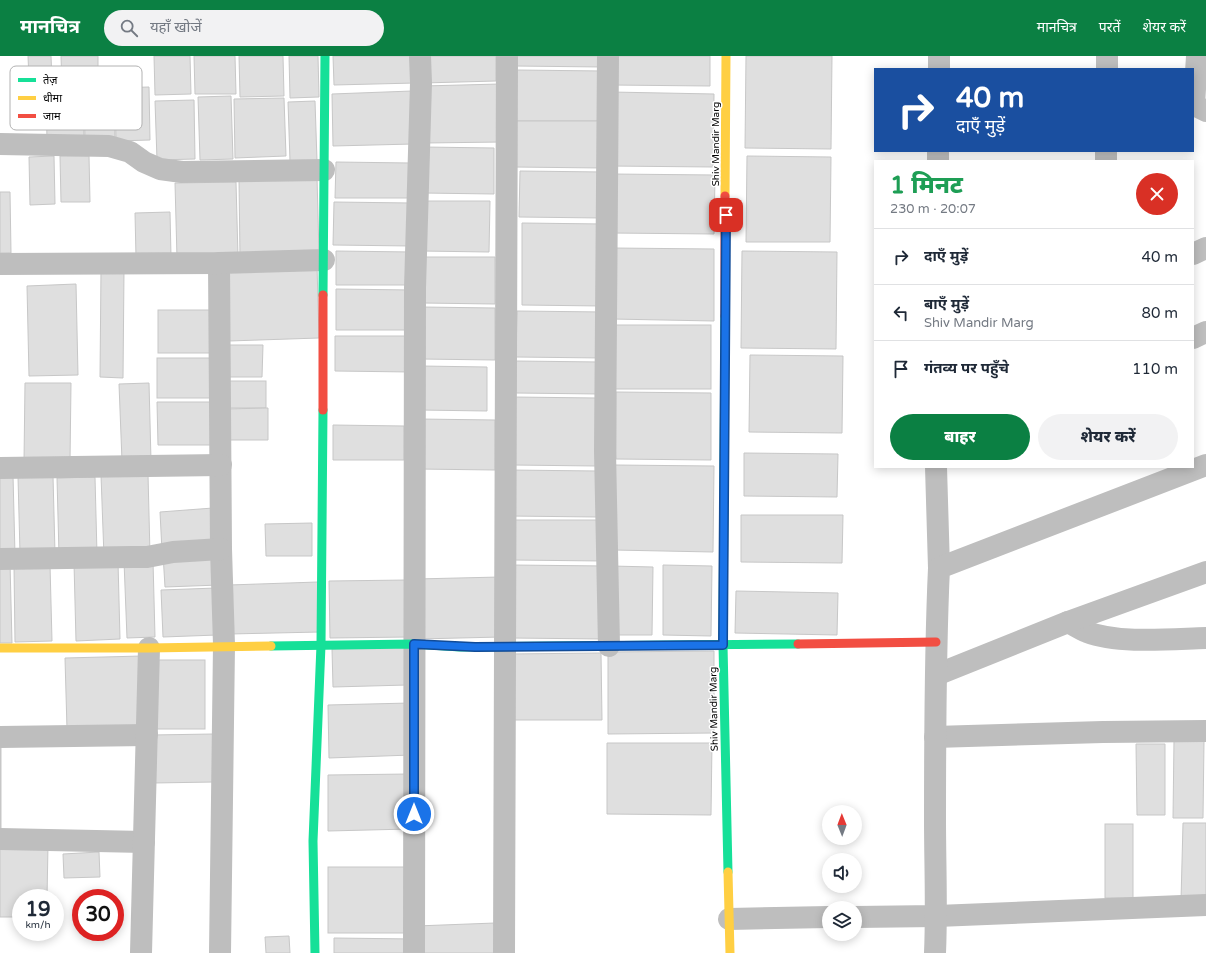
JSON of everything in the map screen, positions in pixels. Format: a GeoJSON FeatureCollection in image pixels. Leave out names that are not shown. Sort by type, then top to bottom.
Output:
{"type":"FeatureCollection","features":[{"type":"Feature","properties":{"kind":"street"},"geometry":{"type":"LineString","coordinates":[[315,953],[313,841],[321,645],[325,56]]}},
{"type":"Feature","properties":{"kind":"street"},"geometry":{"type":"LineString","coordinates":[[414,953],[415,288],[421,84],[420,56]]}},
{"type":"Feature","properties":{"kind":"street"},"geometry":{"type":"LineString","coordinates":[[504,953],[507,56]]}},
{"type":"Feature","properties":{"kind":"street"},"geometry":{"type":"LineString","coordinates":[[608,56],[605,451],[609,646]]}},
{"type":"Feature","properties":{"kind":"street","name":"Shiv Mandir Marg"},"geometry":{"type":"LineString","coordinates":[[726,56],[723,645],[730,953]]}},
{"type":"Feature","properties":{"kind":"street"},"geometry":{"type":"LineString","coordinates":[[939,56],[939,68]]}},
{"type":"Feature","properties":{"kind":"street"},"geometry":{"type":"LineString","coordinates":[[1107,56],[1107,68]]}},
{"type":"Feature","properties":{"kind":"street"},"geometry":{"type":"LineString","coordinates":[[1197,56],[1194,105],[1206,111]]}},
{"type":"Feature","properties":{"kind":"street"},"geometry":{"type":"LineString","coordinates":[[0,144],[109,146],[130,152],[144,162],[160,169],[182,172],[324,170]]}},
{"type":"Feature","properties":{"kind":"street"},"geometry":{"type":"LineString","coordinates":[[1194,254],[1206,248]]}},
{"type":"Feature","properties":{"kind":"street"},"geometry":{"type":"LineString","coordinates":[[0,264],[219,263],[324,260]]}},
{"type":"Feature","properties":{"kind":"street"},"geometry":{"type":"LineString","coordinates":[[219,263],[221,549],[224,645],[220,953]]}},
{"type":"Feature","properties":{"kind":"street"},"geometry":{"type":"LineString","coordinates":[[1194,338],[1206,332]]}},
{"type":"Feature","properties":{"kind":"street"},"geometry":{"type":"LineString","coordinates":[[0,468],[221,464]]}},
{"type":"Feature","properties":{"kind":"street"},"geometry":{"type":"LineString","coordinates":[[940,568],[1206,465]]}},
{"type":"Feature","properties":{"kind":"street"},"geometry":{"type":"LineString","coordinates":[[935,953],[937,916],[935,737],[936,642],[940,568],[936,468]]}},
{"type":"Feature","properties":{"kind":"street"},"geometry":{"type":"LineString","coordinates":[[0,559],[133,557],[173,552],[221,549]]}},
{"type":"Feature","properties":{"kind":"street"},"geometry":{"type":"LineString","coordinates":[[936,675],[1068,622],[1206,572]]}},
{"type":"Feature","properties":{"kind":"street"},"geometry":{"type":"LineString","coordinates":[[1068,622],[1086,632],[1125,639],[1206,638]]}},
{"type":"Feature","properties":{"kind":"street"},"geometry":{"type":"LineString","coordinates":[[0,648],[149,648],[224,645],[414,644],[506,647],[936,642]]}},
{"type":"Feature","properties":{"kind":"street"},"geometry":{"type":"LineString","coordinates":[[142,953],[149,648]]}},
{"type":"Feature","properties":{"kind":"street"},"geometry":{"type":"LineString","coordinates":[[935,737],[1103,732],[1206,731]]}},
{"type":"Feature","properties":{"kind":"street"},"geometry":{"type":"LineString","coordinates":[[0,737],[147,735]]}},
{"type":"Feature","properties":{"kind":"street"},"geometry":{"type":"LineString","coordinates":[[0,838],[144,842]]}},
{"type":"Feature","properties":{"kind":"street"},"geometry":{"type":"LineString","coordinates":[[862,917],[937,916],[1206,905]]}},
{"type":"Feature","properties":{"kind":"street"},"geometry":{"type":"LineString","coordinates":[[729,919],[822,917]]}},
{"type":"Feature","properties":{"kind":"building"},"geometry":{"type":"Polygon","coordinates":[[[28,56],[51,56],[51,66],[28,66],[28,56]]]}},
{"type":"Feature","properties":{"kind":"building"},"geometry":{"type":"Polygon","coordinates":[[[61,56],[98,56],[98,66],[61,66],[61,56]]]}},
{"type":"Feature","properties":{"kind":"building"},"geometry":{"type":"Polygon","coordinates":[[[154,56],[190,56],[191,94],[155,95],[154,56]]]}},
{"type":"Feature","properties":{"kind":"building"},"geometry":{"type":"Polygon","coordinates":[[[194,56],[235,56],[236,94],[195,94],[194,56]]]}},
{"type":"Feature","properties":{"kind":"building"},"geometry":{"type":"Polygon","coordinates":[[[239,56],[283,56],[284,96],[240,97],[239,56]]]}},
{"type":"Feature","properties":{"kind":"building"},"geometry":{"type":"Polygon","coordinates":[[[289,56],[318,56],[319,97],[290,98],[289,56]]]}},
{"type":"Feature","properties":{"kind":"building"},"geometry":{"type":"Polygon","coordinates":[[[333,56],[415,56],[415,83],[334,85],[333,56]]]}},
{"type":"Feature","properties":{"kind":"building"},"geometry":{"type":"Polygon","coordinates":[[[422,56],[496,56],[496,81],[423,83],[422,56]]]}},
{"type":"Feature","properties":{"kind":"building"},"geometry":{"type":"Polygon","coordinates":[[[515,56],[603,56],[603,67],[515,66],[515,56]]]}},
{"type":"Feature","properties":{"kind":"building"},"geometry":{"type":"Polygon","coordinates":[[[611,56],[710,56],[710,86],[611,85],[611,56]]]}},
{"type":"Feature","properties":{"kind":"building"},"geometry":{"type":"Polygon","coordinates":[[[746,56],[832,56],[831,149],[745,148],[746,56]]]}},
{"type":"Feature","properties":{"kind":"building"},"geometry":{"type":"Polygon","coordinates":[[[517,70],[603,71],[603,121],[516,121],[517,70]]]}},
{"type":"Feature","properties":{"kind":"building"},"geometry":{"type":"Polygon","coordinates":[[[500,84],[502,142],[425,143],[423,86],[500,84]]]}},
{"type":"Feature","properties":{"kind":"building"},"geometry":{"type":"Polygon","coordinates":[[[142,87],[149,87],[150,140],[116,141],[116,130],[142,130],[142,87]]]}},
{"type":"Feature","properties":{"kind":"building"},"geometry":{"type":"Polygon","coordinates":[[[412,91],[413,144],[333,146],[332,94],[412,91]]]}},
{"type":"Feature","properties":{"kind":"building"},"geometry":{"type":"Polygon","coordinates":[[[611,92],[714,94],[713,167],[610,166],[611,92]]]}},
{"type":"Feature","properties":{"kind":"building"},"geometry":{"type":"Polygon","coordinates":[[[231,96],[233,159],[200,160],[198,97],[231,96]]]}},
{"type":"Feature","properties":{"kind":"building"},"geometry":{"type":"Polygon","coordinates":[[[284,98],[286,156],[235,158],[234,99],[284,98]]]}},
{"type":"Feature","properties":{"kind":"building"},"geometry":{"type":"Polygon","coordinates":[[[194,100],[195,159],[157,160],[155,101],[194,100]]]}},
{"type":"Feature","properties":{"kind":"building"},"geometry":{"type":"Polygon","coordinates":[[[315,101],[317,161],[290,161],[288,102],[315,101]]]}},
{"type":"Feature","properties":{"kind":"building"},"geometry":{"type":"Polygon","coordinates":[[[515,121],[603,121],[602,168],[514,167],[515,121]]]}},
{"type":"Feature","properties":{"kind":"building"},"geometry":{"type":"Polygon","coordinates":[[[47,130],[84,130],[84,140],[47,140],[47,130]]]}},
{"type":"Feature","properties":{"kind":"building"},"geometry":{"type":"Polygon","coordinates":[[[85,130],[115,130],[115,141],[85,141],[85,130]]]}},
{"type":"Feature","properties":{"kind":"building"},"geometry":{"type":"Polygon","coordinates":[[[424,147],[494,148],[494,194],[423,193],[424,147]]]}},
{"type":"Feature","properties":{"kind":"building"},"geometry":{"type":"Polygon","coordinates":[[[54,156],[55,204],[30,205],[29,157],[54,156]]]}},
{"type":"Feature","properties":{"kind":"building"},"geometry":{"type":"Polygon","coordinates":[[[60,156],[89,156],[90,202],[61,202],[60,156]]]}},
{"type":"Feature","properties":{"kind":"building"},"geometry":{"type":"Polygon","coordinates":[[[747,156],[831,157],[830,242],[746,242],[747,156]]]}},
{"type":"Feature","properties":{"kind":"building"},"geometry":{"type":"Polygon","coordinates":[[[336,162],[410,163],[409,198],[335,198],[336,162]]]}},
{"type":"Feature","properties":{"kind":"building"},"geometry":{"type":"Polygon","coordinates":[[[520,171],[603,172],[602,218],[519,217],[520,171]]]}},
{"type":"Feature","properties":{"kind":"building"},"geometry":{"type":"Polygon","coordinates":[[[612,174],[715,175],[714,234],[612,233],[612,174]]]}},
{"type":"Feature","properties":{"kind":"building"},"geometry":{"type":"Polygon","coordinates":[[[317,177],[319,254],[240,257],[239,180],[317,177]]]}},
{"type":"Feature","properties":{"kind":"building"},"geometry":{"type":"Polygon","coordinates":[[[236,182],[238,257],[177,258],[175,183],[236,182]]]}},
{"type":"Feature","properties":{"kind":"building"},"geometry":{"type":"Polygon","coordinates":[[[0,192],[10,192],[11,253],[0,253],[0,192]]]}},
{"type":"Feature","properties":{"kind":"building"},"geometry":{"type":"Polygon","coordinates":[[[422,201],[490,201],[489,252],[421,251],[422,201]]]}},
{"type":"Feature","properties":{"kind":"building"},"geometry":{"type":"Polygon","coordinates":[[[334,202],[411,203],[411,246],[333,245],[334,202]]]}},
{"type":"Feature","properties":{"kind":"building"},"geometry":{"type":"Polygon","coordinates":[[[170,212],[171,256],[136,257],[135,213],[170,212]]]}},
{"type":"Feature","properties":{"kind":"building"},"geometry":{"type":"Polygon","coordinates":[[[522,223],[603,224],[602,306],[522,305],[522,223]]]}},
{"type":"Feature","properties":{"kind":"building"},"geometry":{"type":"Polygon","coordinates":[[[613,248],[714,249],[714,321],[612,319],[613,248]]]}},
{"type":"Feature","properties":{"kind":"building"},"geometry":{"type":"Polygon","coordinates":[[[336,251],[412,252],[411,285],[336,285],[336,251]]]}},
{"type":"Feature","properties":{"kind":"building"},"geometry":{"type":"Polygon","coordinates":[[[742,251],[837,252],[836,349],[741,348],[742,251]]]}},
{"type":"Feature","properties":{"kind":"building"},"geometry":{"type":"Polygon","coordinates":[[[423,257],[495,257],[495,304],[423,303],[423,257]]]}},
{"type":"Feature","properties":{"kind":"building"},"geometry":{"type":"Polygon","coordinates":[[[317,266],[319,338],[229,341],[227,268],[317,266]]]}},
{"type":"Feature","properties":{"kind":"building"},"geometry":{"type":"Polygon","coordinates":[[[101,270],[124,270],[123,378],[100,377],[101,270]]]}},
{"type":"Feature","properties":{"kind":"building"},"geometry":{"type":"Polygon","coordinates":[[[76,284],[78,375],[29,376],[27,286],[76,284]]]}},
{"type":"Feature","properties":{"kind":"building"},"geometry":{"type":"Polygon","coordinates":[[[336,289],[411,290],[411,330],[336,330],[336,289]]]}},
{"type":"Feature","properties":{"kind":"building"},"geometry":{"type":"Polygon","coordinates":[[[422,307],[495,308],[495,360],[421,359],[422,307]]]}},
{"type":"Feature","properties":{"kind":"building"},"geometry":{"type":"Polygon","coordinates":[[[158,310],[215,310],[215,353],[158,353],[158,310]]]}},
{"type":"Feature","properties":{"kind":"building"},"geometry":{"type":"Polygon","coordinates":[[[517,311],[604,312],[603,358],[516,357],[517,311]]]}},
{"type":"Feature","properties":{"kind":"building"},"geometry":{"type":"Polygon","coordinates":[[[612,325],[711,325],[711,389],[612,389],[612,325]]]}},
{"type":"Feature","properties":{"kind":"building"},"geometry":{"type":"Polygon","coordinates":[[[335,336],[412,336],[411,372],[335,371],[335,336]]]}},
{"type":"Feature","properties":{"kind":"building"},"geometry":{"type":"Polygon","coordinates":[[[229,345],[263,345],[262,377],[229,377],[229,345]]]}},
{"type":"Feature","properties":{"kind":"building"},"geometry":{"type":"Polygon","coordinates":[[[750,355],[843,356],[842,433],[749,432],[750,355]]]}},
{"type":"Feature","properties":{"kind":"building"},"geometry":{"type":"Polygon","coordinates":[[[157,358],[214,358],[214,398],[157,398],[157,358]]]}},
{"type":"Feature","properties":{"kind":"building"},"geometry":{"type":"Polygon","coordinates":[[[516,361],[600,362],[600,394],[516,393],[516,361]]]}},
{"type":"Feature","properties":{"kind":"building"},"geometry":{"type":"Polygon","coordinates":[[[421,366],[487,367],[487,411],[420,410],[421,366]]]}},
{"type":"Feature","properties":{"kind":"building"},"geometry":{"type":"Polygon","coordinates":[[[228,381],[266,381],[266,408],[228,408],[228,381]]]}},
{"type":"Feature","properties":{"kind":"building"},"geometry":{"type":"Polygon","coordinates":[[[25,383],[71,383],[70,461],[24,461],[25,383]]]}},
{"type":"Feature","properties":{"kind":"building"},"geometry":{"type":"Polygon","coordinates":[[[149,383],[151,461],[122,461],[119,384],[149,383]]]}},
{"type":"Feature","properties":{"kind":"building"},"geometry":{"type":"Polygon","coordinates":[[[616,392],[711,393],[711,460],[616,459],[616,392]]]}},
{"type":"Feature","properties":{"kind":"building"},"geometry":{"type":"Polygon","coordinates":[[[513,397],[597,398],[596,466],[513,465],[513,397]]]}},
{"type":"Feature","properties":{"kind":"building"},"geometry":{"type":"Polygon","coordinates":[[[157,402],[216,402],[216,445],[158,445],[157,402]]]}},
{"type":"Feature","properties":{"kind":"building"},"geometry":{"type":"Polygon","coordinates":[[[268,408],[268,440],[226,440],[226,409],[268,408]]]}},
{"type":"Feature","properties":{"kind":"building"},"geometry":{"type":"Polygon","coordinates":[[[419,419],[495,420],[495,470],[418,469],[419,419]]]}},
{"type":"Feature","properties":{"kind":"building"},"geometry":{"type":"Polygon","coordinates":[[[333,425],[404,426],[404,460],[333,460],[333,425]]]}},
{"type":"Feature","properties":{"kind":"building"},"geometry":{"type":"Polygon","coordinates":[[[744,453],[838,454],[837,497],[744,496],[744,453]]]}},
{"type":"Feature","properties":{"kind":"building"},"geometry":{"type":"Polygon","coordinates":[[[615,465],[714,466],[713,552],[614,550],[615,465]]]}},
{"type":"Feature","properties":{"kind":"building"},"geometry":{"type":"Polygon","coordinates":[[[509,470],[597,471],[597,517],[509,516],[509,470]]]}},
{"type":"Feature","properties":{"kind":"building"},"geometry":{"type":"Polygon","coordinates":[[[148,474],[150,555],[104,557],[101,475],[148,474]]]}},
{"type":"Feature","properties":{"kind":"building"},"geometry":{"type":"Polygon","coordinates":[[[0,475],[13,475],[15,555],[0,555],[0,475]]]}},
{"type":"Feature","properties":{"kind":"building"},"geometry":{"type":"Polygon","coordinates":[[[53,476],[55,553],[20,553],[18,477],[53,476]]]}},
{"type":"Feature","properties":{"kind":"building"},"geometry":{"type":"Polygon","coordinates":[[[95,477],[97,554],[59,555],[57,478],[95,477]]]}},
{"type":"Feature","properties":{"kind":"building"},"geometry":{"type":"Polygon","coordinates":[[[213,508],[215,548],[162,551],[160,512],[213,508]]]}},
{"type":"Feature","properties":{"kind":"building"},"geometry":{"type":"Polygon","coordinates":[[[741,515],[843,515],[842,563],[741,562],[741,515]]]}},
{"type":"Feature","properties":{"kind":"building"},"geometry":{"type":"Polygon","coordinates":[[[513,520],[603,520],[602,561],[513,560],[513,520]]]}},
{"type":"Feature","properties":{"kind":"building"},"geometry":{"type":"Polygon","coordinates":[[[312,523],[312,556],[266,556],[265,524],[312,523]]]}},
{"type":"Feature","properties":{"kind":"building"},"geometry":{"type":"Polygon","coordinates":[[[217,552],[219,585],[165,587],[163,554],[217,552]]]}},
{"type":"Feature","properties":{"kind":"building"},"geometry":{"type":"Polygon","coordinates":[[[124,561],[153,561],[155,637],[127,638],[124,561]]]}},
{"type":"Feature","properties":{"kind":"building"},"geometry":{"type":"Polygon","coordinates":[[[118,562],[120,639],[76,641],[74,563],[118,562]]]}},
{"type":"Feature","properties":{"kind":"building"},"geometry":{"type":"Polygon","coordinates":[[[10,563],[12,643],[0,643],[0,564],[10,563]]]}},
{"type":"Feature","properties":{"kind":"building"},"geometry":{"type":"Polygon","coordinates":[[[50,565],[52,641],[15,642],[14,566],[50,565]]]}},
{"type":"Feature","properties":{"kind":"building"},"geometry":{"type":"Polygon","coordinates":[[[512,565],[606,566],[605,639],[511,638],[512,565]]]}},
{"type":"Feature","properties":{"kind":"building"},"geometry":{"type":"Polygon","coordinates":[[[663,565],[712,566],[711,636],[663,635],[663,565]]]}},
{"type":"Feature","properties":{"kind":"building"},"geometry":{"type":"Polygon","coordinates":[[[611,566],[653,567],[652,635],[610,635],[611,566]]]}},
{"type":"Feature","properties":{"kind":"building"},"geometry":{"type":"Polygon","coordinates":[[[500,577],[501,637],[418,639],[416,579],[500,577]]]}},
{"type":"Feature","properties":{"kind":"building"},"geometry":{"type":"Polygon","coordinates":[[[408,580],[409,637],[330,638],[329,581],[408,580]]]}},
{"type":"Feature","properties":{"kind":"building"},"geometry":{"type":"Polygon","coordinates":[[[318,582],[320,632],[230,634],[229,585],[318,582]]]}},
{"type":"Feature","properties":{"kind":"building"},"geometry":{"type":"Polygon","coordinates":[[[216,588],[217,635],[163,637],[161,590],[216,588]]]}},
{"type":"Feature","properties":{"kind":"building"},"geometry":{"type":"Polygon","coordinates":[[[736,591],[838,593],[837,635],[735,633],[736,591]]]}},
{"type":"Feature","properties":{"kind":"building"},"geometry":{"type":"Polygon","coordinates":[[[406,647],[407,685],[333,687],[332,649],[406,647]]]}},
{"type":"Feature","properties":{"kind":"building"},"geometry":{"type":"Polygon","coordinates":[[[714,651],[714,733],[608,734],[608,652],[714,651]]]}},
{"type":"Feature","properties":{"kind":"building"},"geometry":{"type":"Polygon","coordinates":[[[601,653],[602,720],[509,720],[508,654],[601,653]]]}},
{"type":"Feature","properties":{"kind":"building"},"geometry":{"type":"Polygon","coordinates":[[[142,656],[143,728],[67,729],[65,658],[142,656]]]}},
{"type":"Feature","properties":{"kind":"building"},"geometry":{"type":"Polygon","coordinates":[[[154,660],[205,660],[205,729],[154,729],[154,660]]]}},
{"type":"Feature","properties":{"kind":"building"},"geometry":{"type":"Polygon","coordinates":[[[410,703],[411,755],[329,758],[328,705],[410,703]]]}},
{"type":"Feature","properties":{"kind":"building"},"geometry":{"type":"Polygon","coordinates":[[[213,734],[214,782],[153,783],[152,735],[213,734]]]}},
{"type":"Feature","properties":{"kind":"building"},"geometry":{"type":"Polygon","coordinates":[[[1174,740],[1204,741],[1203,818],[1173,818],[1174,740]]]}},
{"type":"Feature","properties":{"kind":"building"},"geometry":{"type":"Polygon","coordinates":[[[1,741],[1,833],[0,833],[1,741]]]}},
{"type":"Feature","properties":{"kind":"building"},"geometry":{"type":"Polygon","coordinates":[[[607,743],[712,743],[711,815],[607,814],[607,743]]]}},
{"type":"Feature","properties":{"kind":"building"},"geometry":{"type":"Polygon","coordinates":[[[1136,744],[1165,744],[1165,815],[1137,815],[1136,744]]]}},
{"type":"Feature","properties":{"kind":"building"},"geometry":{"type":"Polygon","coordinates":[[[409,774],[409,829],[328,831],[328,775],[409,774]]]}},
{"type":"Feature","properties":{"kind":"building"},"geometry":{"type":"Polygon","coordinates":[[[1183,823],[1206,823],[1206,901],[1181,901],[1183,823]]]}},
{"type":"Feature","properties":{"kind":"building"},"geometry":{"type":"Polygon","coordinates":[[[1105,824],[1133,824],[1133,898],[1105,898],[1105,824]]]}},
{"type":"Feature","properties":{"kind":"building"},"geometry":{"type":"Polygon","coordinates":[[[0,845],[48,845],[47,889],[12,889],[12,917],[0,917],[0,845]]]}},
{"type":"Feature","properties":{"kind":"building"},"geometry":{"type":"Polygon","coordinates":[[[99,852],[100,877],[64,878],[63,854],[99,852]]]}},
{"type":"Feature","properties":{"kind":"building"},"geometry":{"type":"Polygon","coordinates":[[[328,867],[410,867],[410,933],[328,933],[328,867]]]}},
{"type":"Feature","properties":{"kind":"building"},"geometry":{"type":"Polygon","coordinates":[[[495,923],[496,953],[417,953],[416,926],[495,923]]]}},
{"type":"Feature","properties":{"kind":"building"},"geometry":{"type":"Polygon","coordinates":[[[289,936],[290,953],[266,953],[265,937],[289,936]]]}},
{"type":"Feature","properties":{"kind":"building"},"geometry":{"type":"Polygon","coordinates":[[[334,938],[414,939],[414,953],[334,953],[334,938]]]}},
{"type":"Feature","properties":{"kind":"traffic: fast"},"geometry":{"type":"LineString","coordinates":[[323,295],[325,56]]}},
{"type":"Feature","properties":{"kind":"traffic: fast"},"geometry":{"type":"LineString","coordinates":[[725,316],[723,645],[728,872]]}},
{"type":"Feature","properties":{"kind":"traffic: fast"},"geometry":{"type":"LineString","coordinates":[[315,953],[313,841],[321,645],[323,410]]}},
{"type":"Feature","properties":{"kind":"traffic: fast"},"geometry":{"type":"LineString","coordinates":[[271,646],[414,644],[460,647],[798,644]]}},
{"type":"Feature","properties":{"kind":"traffic: slow"},"geometry":{"type":"LineString","coordinates":[[725,196],[726,56]]}},
{"type":"Feature","properties":{"kind":"traffic: slow"},"geometry":{"type":"LineString","coordinates":[[0,648],[271,646]]}},
{"type":"Feature","properties":{"kind":"traffic: slow"},"geometry":{"type":"LineString","coordinates":[[728,872],[730,953]]}},
{"type":"Feature","properties":{"kind":"traffic: jam"},"geometry":{"type":"LineString","coordinates":[[725,196],[725,316]]}},
{"type":"Feature","properties":{"kind":"traffic: jam"},"geometry":{"type":"LineString","coordinates":[[323,295],[323,410]]}},
{"type":"Feature","properties":{"kind":"traffic: jam"},"geometry":{"type":"LineString","coordinates":[[798,644],[936,642]]}},
{"type":"Feature","properties":{"kind":"route"},"geometry":{"type":"LineString","coordinates":[[414,814],[414,644],[475,647],[723,645],[726,215]]}}]}
